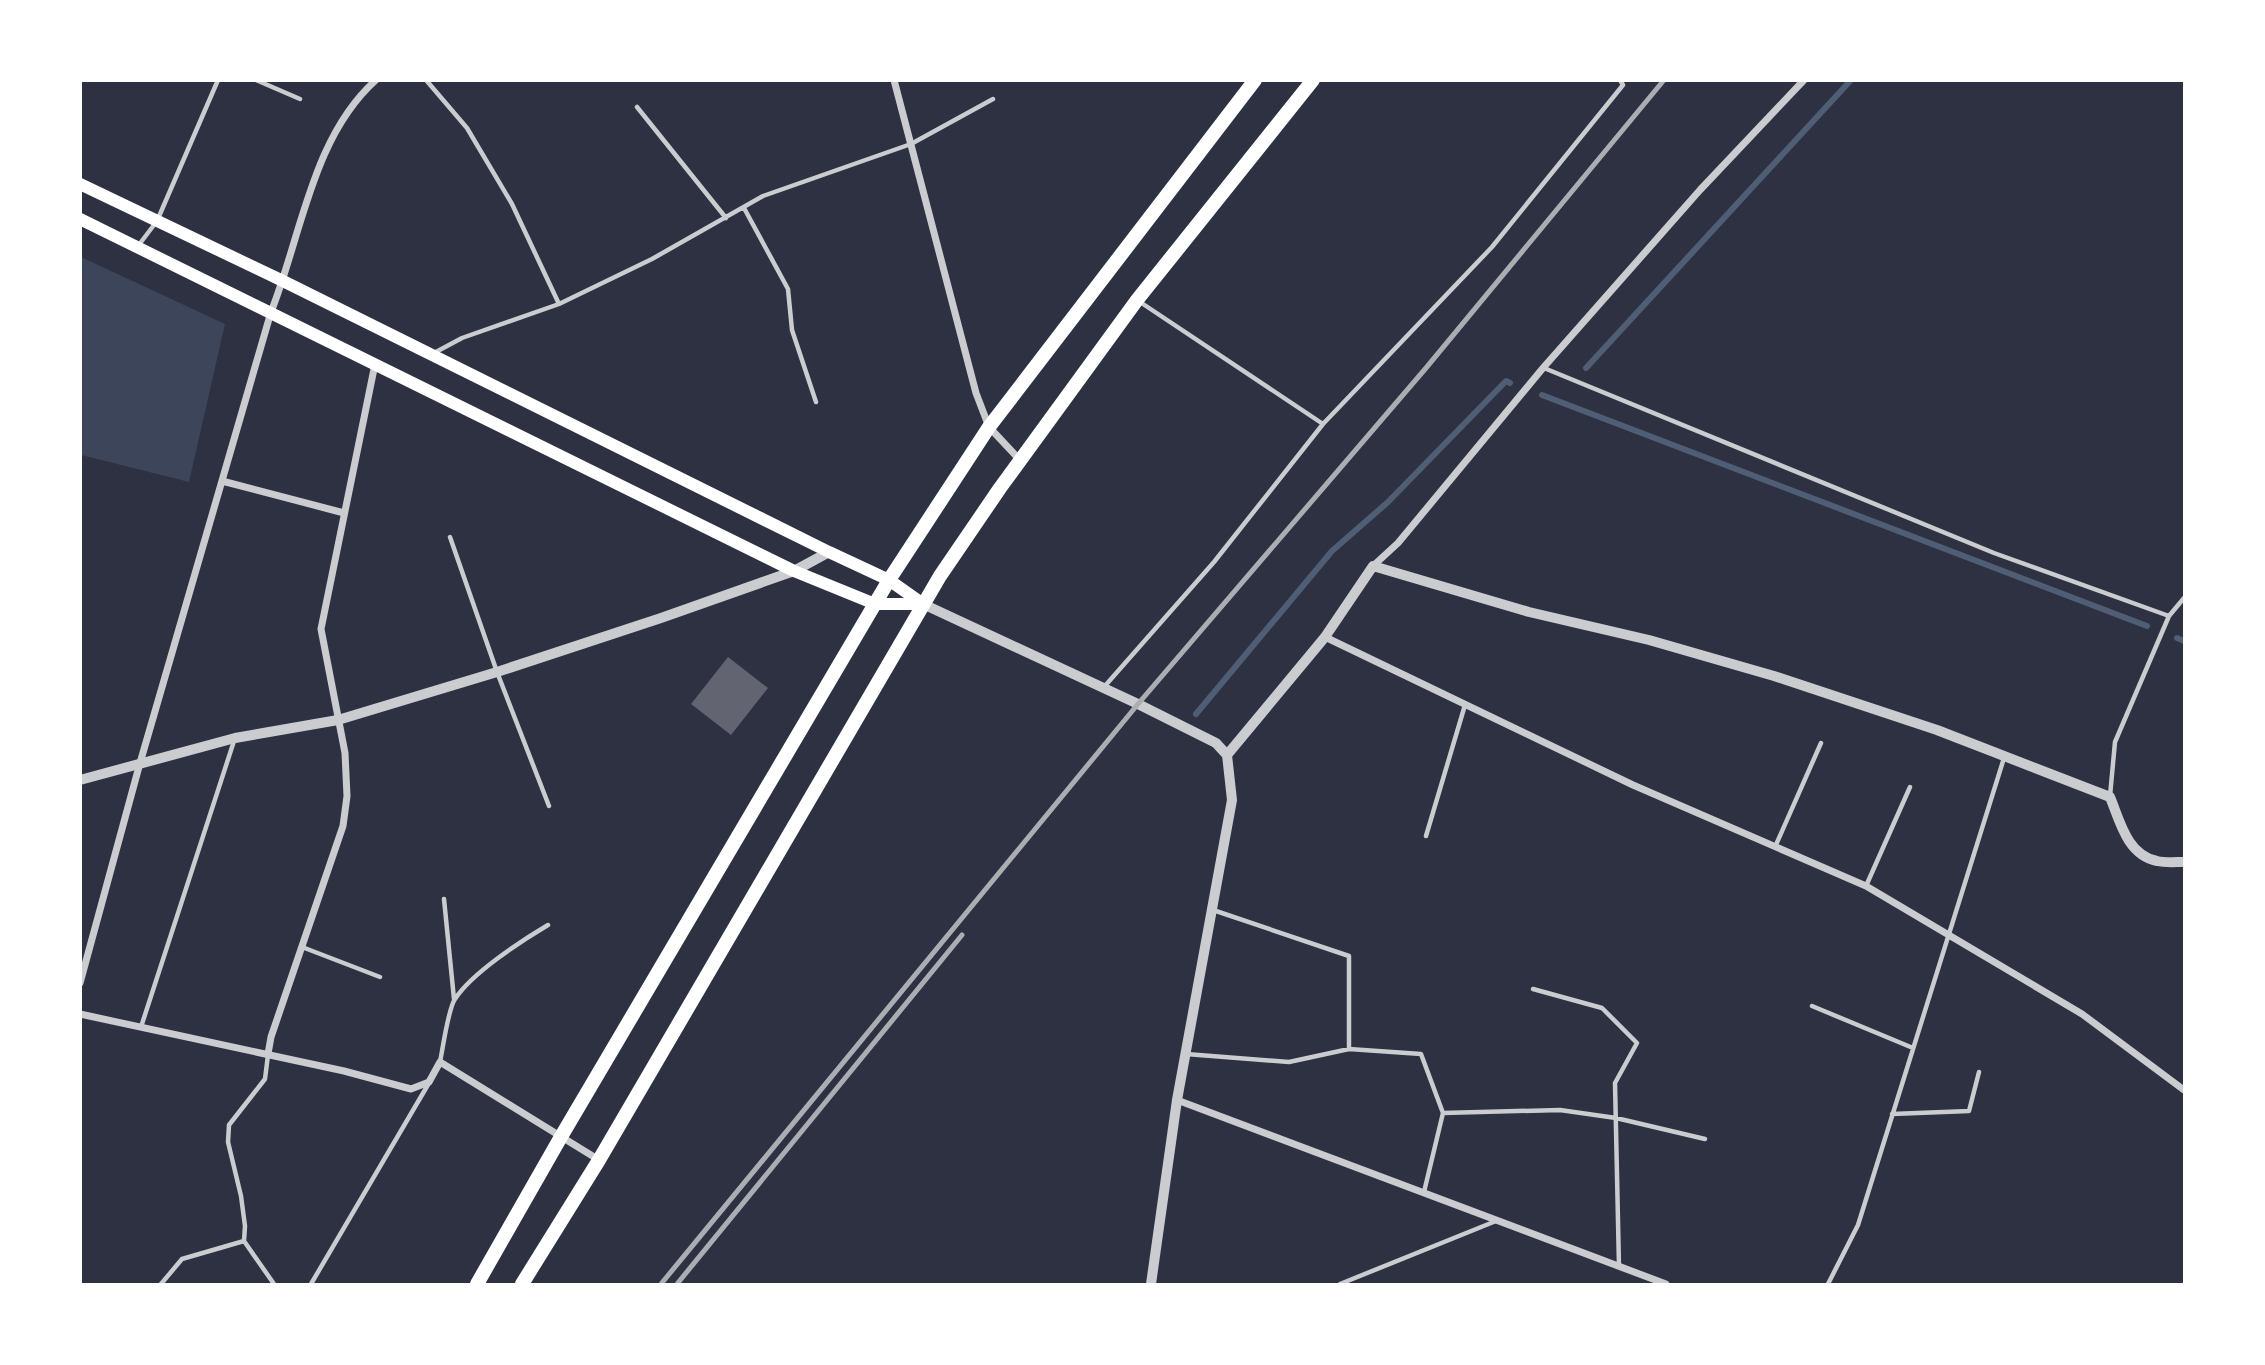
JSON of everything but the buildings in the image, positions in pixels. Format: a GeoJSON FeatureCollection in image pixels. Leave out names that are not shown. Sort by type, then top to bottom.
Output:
{"type":"FeatureCollection","features":[{"type":"Feature","properties":{"kind":"main road"},"geometry":{"type":"LineString","coordinates":[[477,1284],[889,580],[989,427],[1255,80]]}},
{"type":"Feature","properties":{"kind":"main road"},"geometry":{"type":"LineString","coordinates":[[522,1284],[599,1160],[923,604],[1020,460],[1138,300],[1313,80]]}},
{"type":"Feature","properties":{"kind":"main road"},"geometry":{"type":"LineString","coordinates":[[80,184],[283,281],[889,580],[923,604]]}},
{"type":"Feature","properties":{"kind":"main road"},"geometry":{"type":"LineString","coordinates":[[80,219],[794,571],[875,604],[923,604]]}},
{"type":"Feature","properties":{"kind":"street"},"geometry":{"type":"LineString","coordinates":[[80,983],[140,762],[271,312],[309,193],[335,134],[366,89],[376,80]]}},
{"type":"Feature","properties":{"kind":"street"},"geometry":{"type":"LineString","coordinates":[[894,80],[976,393],[989,427],[1020,460]]}},
{"type":"Feature","properties":{"kind":"street"},"geometry":{"type":"LineString","coordinates":[[1227,755],[1325,637],[1373,566],[1398,543],[1543,368],[1699,190],[1804,80]]}},
{"type":"Feature","properties":{"kind":"street"},"geometry":{"type":"LineString","coordinates":[[268,1054],[271,1037],[343,826],[348,796],[345,753],[321,629],[375,364]]}},
{"type":"Feature","properties":{"kind":"street"},"geometry":{"type":"LineString","coordinates":[[222,481],[344,513]]}},
{"type":"Feature","properties":{"kind":"street"},"geometry":{"type":"LineString","coordinates":[[80,779],[235,738],[338,720],[497,672],[794,571],[828,552]]}},
{"type":"Feature","properties":{"kind":"street"},"geometry":{"type":"LineString","coordinates":[[1373,566],[1529,612],[1649,640],[1774,676],[1937,730],[2110,797],[2126,837],[2139,854],[2157,862],[2185,862]]}},
{"type":"Feature","properties":{"kind":"street"},"geometry":{"type":"LineString","coordinates":[[923,604],[1138,704],[1216,743],[1227,755],[1232,800],[1177,1100],[1151,1284]]}},
{"type":"Feature","properties":{"kind":"street"},"geometry":{"type":"LineString","coordinates":[[1325,637],[1633,785],[1866,886],[2082,1014],[2185,1090]]}},
{"type":"Feature","properties":{"kind":"street"},"geometry":{"type":"LineString","coordinates":[[80,1014],[268,1054],[411,1089],[429,1082],[440,1062],[599,1160]]}},
{"type":"Feature","properties":{"kind":"street"},"geometry":{"type":"LineString","coordinates":[[1177,1100],[1666,1284]]}},
{"type":"Feature","properties":{"kind":"lane"},"geometry":{"type":"LineString","coordinates":[[138,247],[157,221],[218,80]]}},
{"type":"Feature","properties":{"kind":"lane"},"geometry":{"type":"LineString","coordinates":[[256,80],[300,99]]}},
{"type":"Feature","properties":{"kind":"lane"},"geometry":{"type":"LineString","coordinates":[[426,80],[473,138],[512,204],[559,304]]}},
{"type":"Feature","properties":{"kind":"lane"},"geometry":{"type":"LineString","coordinates":[[1103,689],[1214,562],[1323,424],[1492,247],[1623,85],[1620,80]]}},
{"type":"Feature","properties":{"kind":"lane"},"geometry":{"type":"LineString","coordinates":[[430,355],[462,338],[559,304],[652,259],[763,197],[911,145],[993,99]]}},
{"type":"Feature","properties":{"kind":"lane"},"geometry":{"type":"LineString","coordinates":[[637,107],[726,218]]}},
{"type":"Feature","properties":{"kind":"lane"},"geometry":{"type":"LineString","coordinates":[[744,208],[788,289],[792,330],[816,401]]}},
{"type":"Feature","properties":{"kind":"lane"},"geometry":{"type":"LineString","coordinates":[[1138,300],[1323,424]]}},
{"type":"Feature","properties":{"kind":"lane"},"geometry":{"type":"LineString","coordinates":[[1543,368],[1994,552],[2169,616]]}},
{"type":"Feature","properties":{"kind":"lane"},"geometry":{"type":"LineString","coordinates":[[450,537],[497,672],[549,806]]}},
{"type":"Feature","properties":{"kind":"lane"},"geometry":{"type":"LineString","coordinates":[[2110,797],[2115,742],[2169,616],[2185,598]]}},
{"type":"Feature","properties":{"kind":"lane"},"geometry":{"type":"LineString","coordinates":[[1426,836],[1465,704]]}},
{"type":"Feature","properties":{"kind":"lane"},"geometry":{"type":"LineString","coordinates":[[141,1027],[235,738]]}},
{"type":"Feature","properties":{"kind":"lane"},"geometry":{"type":"LineString","coordinates":[[1775,847],[1821,743]]}},
{"type":"Feature","properties":{"kind":"lane"},"geometry":{"type":"LineString","coordinates":[[1828,1284],[1857,1225],[2005,756]]}},
{"type":"Feature","properties":{"kind":"lane"},"geometry":{"type":"LineString","coordinates":[[1866,886],[1910,787]]}},
{"type":"Feature","properties":{"kind":"lane"},"geometry":{"type":"LineString","coordinates":[[440,1062],[454,1000],[444,899]]}},
{"type":"Feature","properties":{"kind":"lane"},"geometry":{"type":"LineString","coordinates":[[1212,910],[1349,956],[1349,1049]]}},
{"type":"Feature","properties":{"kind":"lane"},"geometry":{"type":"LineString","coordinates":[[454,1000],[478,975],[517,943],[548,925]]}},
{"type":"Feature","properties":{"kind":"lane"},"geometry":{"type":"LineString","coordinates":[[302,947],[380,978]]}},
{"type":"Feature","properties":{"kind":"lane"},"geometry":{"type":"LineString","coordinates":[[1533,989],[1602,1008],[1637,1043],[1615,1083],[1619,1267]]}},
{"type":"Feature","properties":{"kind":"lane"},"geometry":{"type":"LineString","coordinates":[[1812,1006],[1913,1048]]}},
{"type":"Feature","properties":{"kind":"lane"},"geometry":{"type":"LineString","coordinates":[[1185,1054],[1289,1062],[1349,1049],[1421,1054],[1443,1113],[1424,1193]]}},
{"type":"Feature","properties":{"kind":"lane"},"geometry":{"type":"LineString","coordinates":[[268,1054],[265,1079],[229,1125],[228,1142],[241,1196],[244,1241],[274,1284]]}},
{"type":"Feature","properties":{"kind":"lane"},"geometry":{"type":"LineString","coordinates":[[1892,1114],[1969,1111],[1979,1072]]}},
{"type":"Feature","properties":{"kind":"lane"},"geometry":{"type":"LineString","coordinates":[[310,1284],[429,1082]]}},
{"type":"Feature","properties":{"kind":"lane"},"geometry":{"type":"LineString","coordinates":[[1443,1113],[1560,1110],[1616,1118],[1705,1139]]}},
{"type":"Feature","properties":{"kind":"lane"},"geometry":{"type":"LineString","coordinates":[[1340,1284],[1497,1221]]}},
{"type":"Feature","properties":{"kind":"lane"},"geometry":{"type":"LineString","coordinates":[[161,1284],[182,1259],[244,1241]]}},
{"type":"Feature","properties":{"kind":"shaded area"},"geometry":{"type":"Polygon","coordinates":[[[81,257],[225,324],[189,482],[81,455],[81,257]]]}},
{"type":"Feature","properties":{"kind":"waterway"},"geometry":{"type":"LineString","coordinates":[[1586,368],[1851,80]]}},
{"type":"Feature","properties":{"kind":"waterway"},"geometry":{"type":"LineString","coordinates":[[1196,714],[1332,551],[1388,502],[1506,381],[1510,383]]}},
{"type":"Feature","properties":{"kind":"waterway"},"geometry":{"type":"LineString","coordinates":[[1542,395],[2147,626]]}},
{"type":"Feature","properties":{"kind":"waterway"},"geometry":{"type":"LineString","coordinates":[[2177,638],[2184,641]]}},
{"type":"Feature","properties":{"kind":"railway"},"geometry":{"type":"LineString","coordinates":[[661,1284],[1138,704],[1426,368],[1664,80]]}},
{"type":"Feature","properties":{"kind":"railway"},"geometry":{"type":"LineString","coordinates":[[677,1284],[962,935]]}}]}
